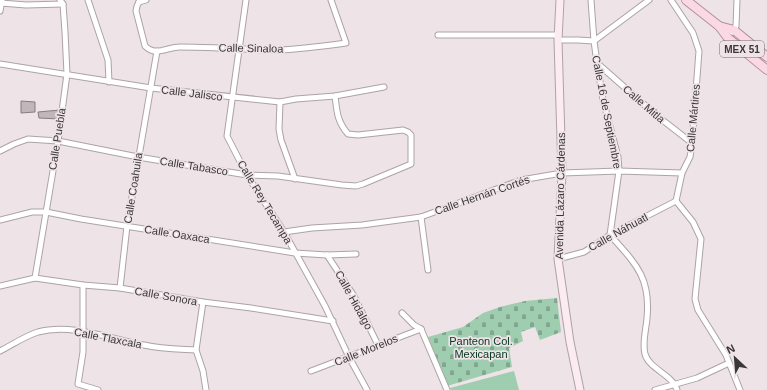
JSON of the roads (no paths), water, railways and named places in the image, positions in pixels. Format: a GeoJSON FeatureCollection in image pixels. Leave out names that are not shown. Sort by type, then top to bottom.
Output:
{"type":"FeatureCollection","features":[{"type":"Feature","properties":{"kind":"main road","name":"Avenida Lázaro Cárdenas"},"geometry":{"type":"LineString","coordinates":[[560,0],[558,37],[562,173],[558,259],[570,342],[580,390]]}},
{"type":"Feature","properties":{"kind":"main road","name":"MEX 51"},"geometry":{"type":"LineString","coordinates":[[686,0],[719,26],[728,38],[767,70]]}},
{"type":"Feature","properties":{"kind":"main road","name":"MEX 51"},"geometry":{"type":"LineString","coordinates":[[719,26],[734,30],[767,57]]}},
{"type":"Feature","properties":{"kind":"street"},"geometry":{"type":"LineString","coordinates":[[88,0],[108,60],[109,82]]}},
{"type":"Feature","properties":{"kind":"street"},"geometry":{"type":"LineString","coordinates":[[146,0],[139,1],[136,11],[145,46],[150,50],[157,51]]}},
{"type":"Feature","properties":{"kind":"street","name":"Calle Rey Tecampa"},"geometry":{"type":"LineString","coordinates":[[246,0],[227,136],[248,174],[284,232],[367,390]]}},
{"type":"Feature","properties":{"kind":"street","name":"Calle Sinaloa"},"geometry":{"type":"LineString","coordinates":[[157,51],[177,47],[280,50],[346,43],[331,0]]}},
{"type":"Feature","properties":{"kind":"street","name":"Calle 16 de Septiembre"},"geometry":{"type":"LineString","coordinates":[[592,0],[594,41],[603,100],[618,156],[619,171],[610,235]]}},
{"type":"Feature","properties":{"kind":"street"},"geometry":{"type":"LineString","coordinates":[[438,35],[558,37],[594,41],[649,0]]}},
{"type":"Feature","properties":{"kind":"street","name":"Calle Mártires"},"geometry":{"type":"LineString","coordinates":[[671,0],[693,33],[699,51],[690,157],[682,173],[676,201]]}},
{"type":"Feature","properties":{"kind":"street"},"geometry":{"type":"LineString","coordinates":[[728,38],[736,26],[737,0]]}},
{"type":"Feature","properties":{"kind":"street"},"geometry":{"type":"LineString","coordinates":[[0,11],[1,1],[26,5],[61,2]]}},
{"type":"Feature","properties":{"kind":"street","name":"Calle Puebla"},"geometry":{"type":"LineString","coordinates":[[35,278],[58,141],[67,74],[65,32],[61,2]]}},
{"type":"Feature","properties":{"kind":"street","name":"Calle Coahuila"},"geometry":{"type":"LineString","coordinates":[[120,288],[127,226],[157,51]]}},
{"type":"Feature","properties":{"kind":"street","name":"Calle Mitla"},"geometry":{"type":"LineString","coordinates":[[597,63],[656,115],[692,143]]}},
{"type":"Feature","properties":{"kind":"street","name":"Calle Jalisco"},"geometry":{"type":"LineString","coordinates":[[0,64],[151,88],[280,102],[296,98],[336,96],[384,87]]}},
{"type":"Feature","properties":{"kind":"street","name":"Calle Tabasco"},"geometry":{"type":"LineString","coordinates":[[0,151],[28,139],[58,141],[138,157],[248,174],[278,176],[342,186],[356,186],[363,184],[411,164],[411,135],[408,132],[403,130],[358,135],[348,134],[341,126],[337,116],[336,96]]}},
{"type":"Feature","properties":{"kind":"street"},"geometry":{"type":"LineString","coordinates":[[280,102],[280,134],[294,179]]}},
{"type":"Feature","properties":{"kind":"street","name":"Calle Hernán Cortés"},"geometry":{"type":"LineString","coordinates":[[284,232],[312,228],[362,225],[421,216],[521,180],[562,173],[619,171],[682,173]]}},
{"type":"Feature","properties":{"kind":"street"},"geometry":{"type":"LineString","coordinates":[[676,201],[693,222],[701,239],[695,299],[698,310],[717,340],[729,363],[740,390]]}},
{"type":"Feature","properties":{"kind":"street","name":"Calle Náhuatl"},"geometry":{"type":"LineString","coordinates":[[558,259],[584,252],[610,235],[676,201]]}},
{"type":"Feature","properties":{"kind":"street","name":"Calle Oaxaca"},"geometry":{"type":"LineString","coordinates":[[0,220],[32,212],[46,212],[295,253],[327,255],[356,254]]}},
{"type":"Feature","properties":{"kind":"street"},"geometry":{"type":"LineString","coordinates":[[421,216],[428,270]]}},
{"type":"Feature","properties":{"kind":"street"},"geometry":{"type":"LineString","coordinates":[[610,235],[633,261],[642,275],[646,288],[648,304],[644,340],[645,355],[652,364],[676,387]]}},
{"type":"Feature","properties":{"kind":"street","name":"Calle Hidalgo"},"geometry":{"type":"LineString","coordinates":[[327,255],[354,296],[378,345]]}},
{"type":"Feature","properties":{"kind":"street","name":"Calle Sonora"},"geometry":{"type":"LineString","coordinates":[[0,286],[35,278],[83,285],[120,288],[332,321]]}},
{"type":"Feature","properties":{"kind":"street"},"geometry":{"type":"LineString","coordinates":[[83,285],[83,352],[78,384],[98,390]]}},
{"type":"Feature","properties":{"kind":"street"},"geometry":{"type":"LineString","coordinates":[[204,302],[196,350],[203,371],[206,390]]}},
{"type":"Feature","properties":{"kind":"street"},"geometry":{"type":"LineString","coordinates":[[402,313],[414,325],[421,329],[447,390]]}},
{"type":"Feature","properties":{"kind":"street","name":"Calle Morelos"},"geometry":{"type":"LineString","coordinates":[[311,371],[421,329]]}},
{"type":"Feature","properties":{"kind":"street","name":"Calle Tlaxcala"},"geometry":{"type":"LineString","coordinates":[[0,351],[37,332],[52,330],[83,331],[145,346],[196,350]]}},
{"type":"Feature","properties":{"kind":"street"},"geometry":{"type":"LineString","coordinates":[[655,390],[676,387],[729,363]]}},
{"type":"Feature","properties":{"kind":"park label","name":"Panteon Col. Mexicapan"},"geometry":{"type":"Point","coordinates":[481,347]}}]}
